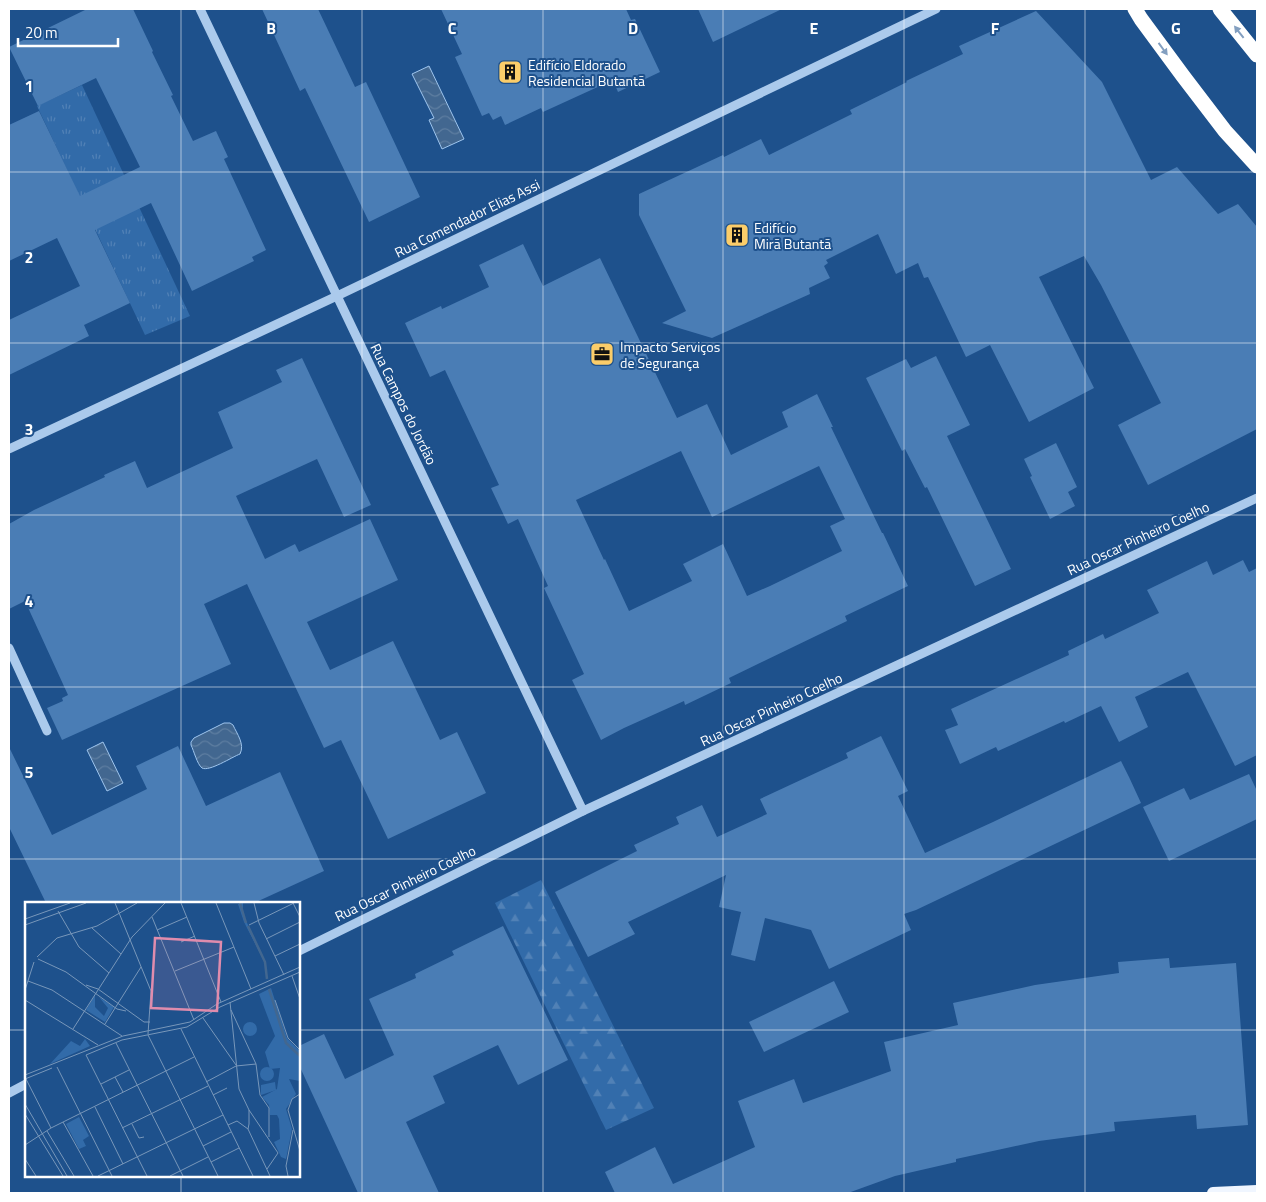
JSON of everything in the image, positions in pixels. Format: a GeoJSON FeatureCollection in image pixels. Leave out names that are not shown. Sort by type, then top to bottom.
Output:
{"type":"FeatureCollection","features":[{"type":"Feature","properties":{"kind":"highway"},"geometry":{"type":"LineString","coordinates":[[1135,9],[1182,76],[1225,132],[1257,166]]}},
{"type":"Feature","properties":{"kind":"highway"},"geometry":{"type":"LineString","coordinates":[[1220,9],[1257,55]]}},
{"type":"Feature","properties":{"kind":"main road"},"geometry":{"type":"LineString","coordinates":[[1213,1193],[1257,1191]]}},
{"type":"Feature","properties":{"kind":"street","name":"Rua Campos do Jordão"},"geometry":{"type":"LineString","coordinates":[[200,9],[583,811]]}},
{"type":"Feature","properties":{"kind":"street","name":"Rua Comendador Elias Assi"},"geometry":{"type":"LineString","coordinates":[[9,449],[337,296],[936,9]]}},
{"type":"Feature","properties":{"kind":"street","name":"Rua Oscar Pinheiro Coelho"},"geometry":{"type":"LineString","coordinates":[[300,951],[583,811],[1257,498]]}},
{"type":"Feature","properties":{"kind":"street"},"geometry":{"type":"LineString","coordinates":[[9,648],[47,732]]}},
{"type":"Feature","properties":{"kind":"street"},"geometry":{"type":"LineString","coordinates":[[9,1093],[25,1085]]}},
{"type":"Feature","properties":{"kind":"green space"},"geometry":{"type":"Polygon","coordinates":[[[82,85],[190,316],[145,335],[37,106],[82,85]]]}},
{"type":"Feature","properties":{"kind":"green space"},"geometry":{"type":"Polygon","coordinates":[[[541,880],[654,1108],[606,1130],[495,903],[541,880]]]}},
{"type":"Feature","properties":{"kind":"water"},"geometry":{"type":"Polygon","coordinates":[[[429,66],[464,139],[442,149],[429,120],[434,118],[412,74],[429,66]]]}},
{"type":"Feature","properties":{"kind":"water"},"geometry":{"type":"Polygon","coordinates":[[[224,723],[233,725],[242,747],[240,754],[210,768],[202,768],[197,761],[191,742],[194,738],[224,723]]]}},
{"type":"Feature","properties":{"kind":"water"},"geometry":{"type":"Polygon","coordinates":[[[103,742],[123,783],[107,791],[87,750],[103,742]]]}},
{"type":"Feature","properties":{"kind":"building"},"geometry":{"type":"Polygon","coordinates":[[[87,9],[133,9],[193,141],[216,131],[228,157],[224,159],[266,250],[252,257],[254,261],[192,291],[151,203],[95,230],[130,303],[84,325],[89,336],[9,375],[9,320],[80,286],[57,238],[9,261],[9,125],[39,111],[80,196],[140,167],[96,78],[38,106],[9,47],[87,9]]]}},
{"type":"Feature","properties":{"kind":"building"},"geometry":{"type":"Polygon","coordinates":[[[262,9],[318,9],[355,87],[366,82],[420,197],[369,222],[305,88],[300,91],[262,9]]]}},
{"type":"Feature","properties":{"kind":"building"},"geometry":{"type":"Polygon","coordinates":[[[441,9],[626,9],[631,20],[635,19],[660,72],[618,92],[613,80],[543,112],[541,108],[505,125],[501,116],[493,120],[489,113],[482,116],[455,57],[462,54],[441,9]]]}},
{"type":"Feature","properties":{"kind":"building"},"geometry":{"type":"Polygon","coordinates":[[[698,9],[782,9],[713,42],[698,9]]]}},
{"type":"Feature","properties":{"kind":"building"},"geometry":{"type":"Polygon","coordinates":[[[1036,11],[1102,82],[1151,180],[1177,167],[1218,214],[1238,204],[1257,227],[1257,429],[1148,485],[1118,425],[1161,403],[1101,285],[1084,256],[1039,277],[1094,388],[1029,422],[990,345],[966,357],[928,277],[924,278],[918,263],[896,274],[878,234],[826,260],[828,263],[824,266],[830,278],[809,288],[810,294],[712,338],[662,323],[686,311],[639,215],[639,194],[761,139],[769,155],[852,114],[850,110],[963,54],[959,46],[1036,11]]]}},
{"type":"Feature","properties":{"kind":"building"},"geometry":{"type":"Polygon","coordinates":[[[523,244],[543,286],[600,258],[677,418],[707,404],[731,455],[788,427],[782,412],[817,394],[908,586],[845,616],[847,621],[729,678],[731,683],[685,705],[684,701],[601,740],[572,680],[584,674],[544,588],[548,586],[518,519],[508,524],[491,488],[499,485],[445,370],[430,377],[405,323],[441,306],[442,309],[489,287],[479,265],[523,244]],[[681,451],[576,500],[629,611],[692,581],[683,564],[723,544],[747,596],[842,551],[830,526],[845,519],[819,466],[712,517],[681,451]]]}},
{"type":"Feature","properties":{"kind":"building"},"geometry":{"type":"Polygon","coordinates":[[[936,356],[970,425],[947,436],[1011,569],[975,586],[927,487],[925,488],[905,449],[902,451],[866,378],[906,359],[911,368],[936,356]]]}},
{"type":"Feature","properties":{"kind":"building"},"geometry":{"type":"Polygon","coordinates":[[[302,358],[371,505],[344,517],[317,459],[236,496],[265,559],[295,544],[299,552],[370,519],[398,580],[307,622],[330,670],[393,641],[440,740],[457,732],[486,793],[388,839],[341,740],[324,748],[247,584],[204,604],[231,664],[62,740],[47,708],[63,701],[62,698],[68,695],[25,601],[9,609],[9,524],[135,461],[147,488],[233,448],[218,412],[282,382],[276,370],[302,358]]]}},
{"type":"Feature","properties":{"kind":"building"},"geometry":{"type":"Polygon","coordinates":[[[1056,443],[1077,487],[1068,492],[1075,506],[1050,519],[1030,477],[1032,476],[1024,459],[1056,443]]]}},
{"type":"Feature","properties":{"kind":"building"},"geometry":{"type":"Polygon","coordinates":[[[1243,560],[1249,572],[1257,568],[1257,755],[1235,766],[1188,672],[1135,697],[1148,727],[1119,742],[1101,706],[998,751],[996,747],[960,764],[945,730],[958,725],[951,709],[1069,655],[1068,651],[1103,634],[1105,639],[1159,613],[1147,590],[1207,561],[1213,575],[1243,560]]]}},
{"type":"Feature","properties":{"kind":"building"},"geometry":{"type":"Polygon","coordinates":[[[881,736],[908,791],[898,796],[925,853],[1121,761],[1141,803],[904,914],[911,930],[829,969],[811,930],[765,918],[755,961],[731,955],[741,912],[719,907],[726,875],[628,922],[635,934],[588,957],[555,892],[637,851],[634,845],[679,824],[676,817],[702,805],[717,837],[767,814],[760,799],[848,758],[846,753],[881,736]]]}},
{"type":"Feature","properties":{"kind":"building"},"geometry":{"type":"Polygon","coordinates":[[[178,746],[206,806],[280,772],[324,871],[256,902],[46,902],[9,827],[9,747],[52,835],[147,789],[136,766],[178,746]]]}},
{"type":"Feature","properties":{"kind":"building"},"geometry":{"type":"Polygon","coordinates":[[[1249,774],[1257,791],[1257,819],[1169,861],[1143,807],[1184,788],[1190,800],[1249,774]]]}},
{"type":"Feature","properties":{"kind":"building"},"geometry":{"type":"Polygon","coordinates":[[[503,926],[568,1060],[518,1085],[498,1045],[433,1076],[445,1103],[406,1122],[439,1193],[358,1193],[300,1067],[300,1046],[324,1034],[345,1079],[394,1055],[369,999],[416,978],[415,974],[454,955],[452,951],[503,926]]]}},
{"type":"Feature","properties":{"kind":"building"},"geometry":{"type":"Polygon","coordinates":[[[1169,958],[1170,968],[1236,963],[1248,1125],[1197,1129],[1196,1115],[1114,1122],[1115,1131],[1039,1141],[956,1159],[956,1162],[895,1176],[848,1193],[615,1193],[605,1172],[655,1147],[673,1184],[755,1147],[738,1101],[794,1079],[803,1103],[891,1071],[884,1042],[958,1025],[953,1003],[1035,985],[1119,973],[1118,962],[1169,958]]]}},
{"type":"Feature","properties":{"kind":"building"},"geometry":{"type":"Polygon","coordinates":[[[834,981],[849,1012],[764,1052],[749,1022],[834,981]]]}},
{"type":"Feature","properties":{"kind":"place","name":"Edifício Eldorado Residencial Butantã"},"geometry":{"type":"Point","coordinates":[510,72]}},
{"type":"Feature","properties":{"kind":"place","name":"Edifício Mirã Butantã"},"geometry":{"type":"Point","coordinates":[737,235]}},
{"type":"Feature","properties":{"kind":"place","name":"Impacto Serviços de Segurança"},"geometry":{"type":"Point","coordinates":[602,354]}}]}
